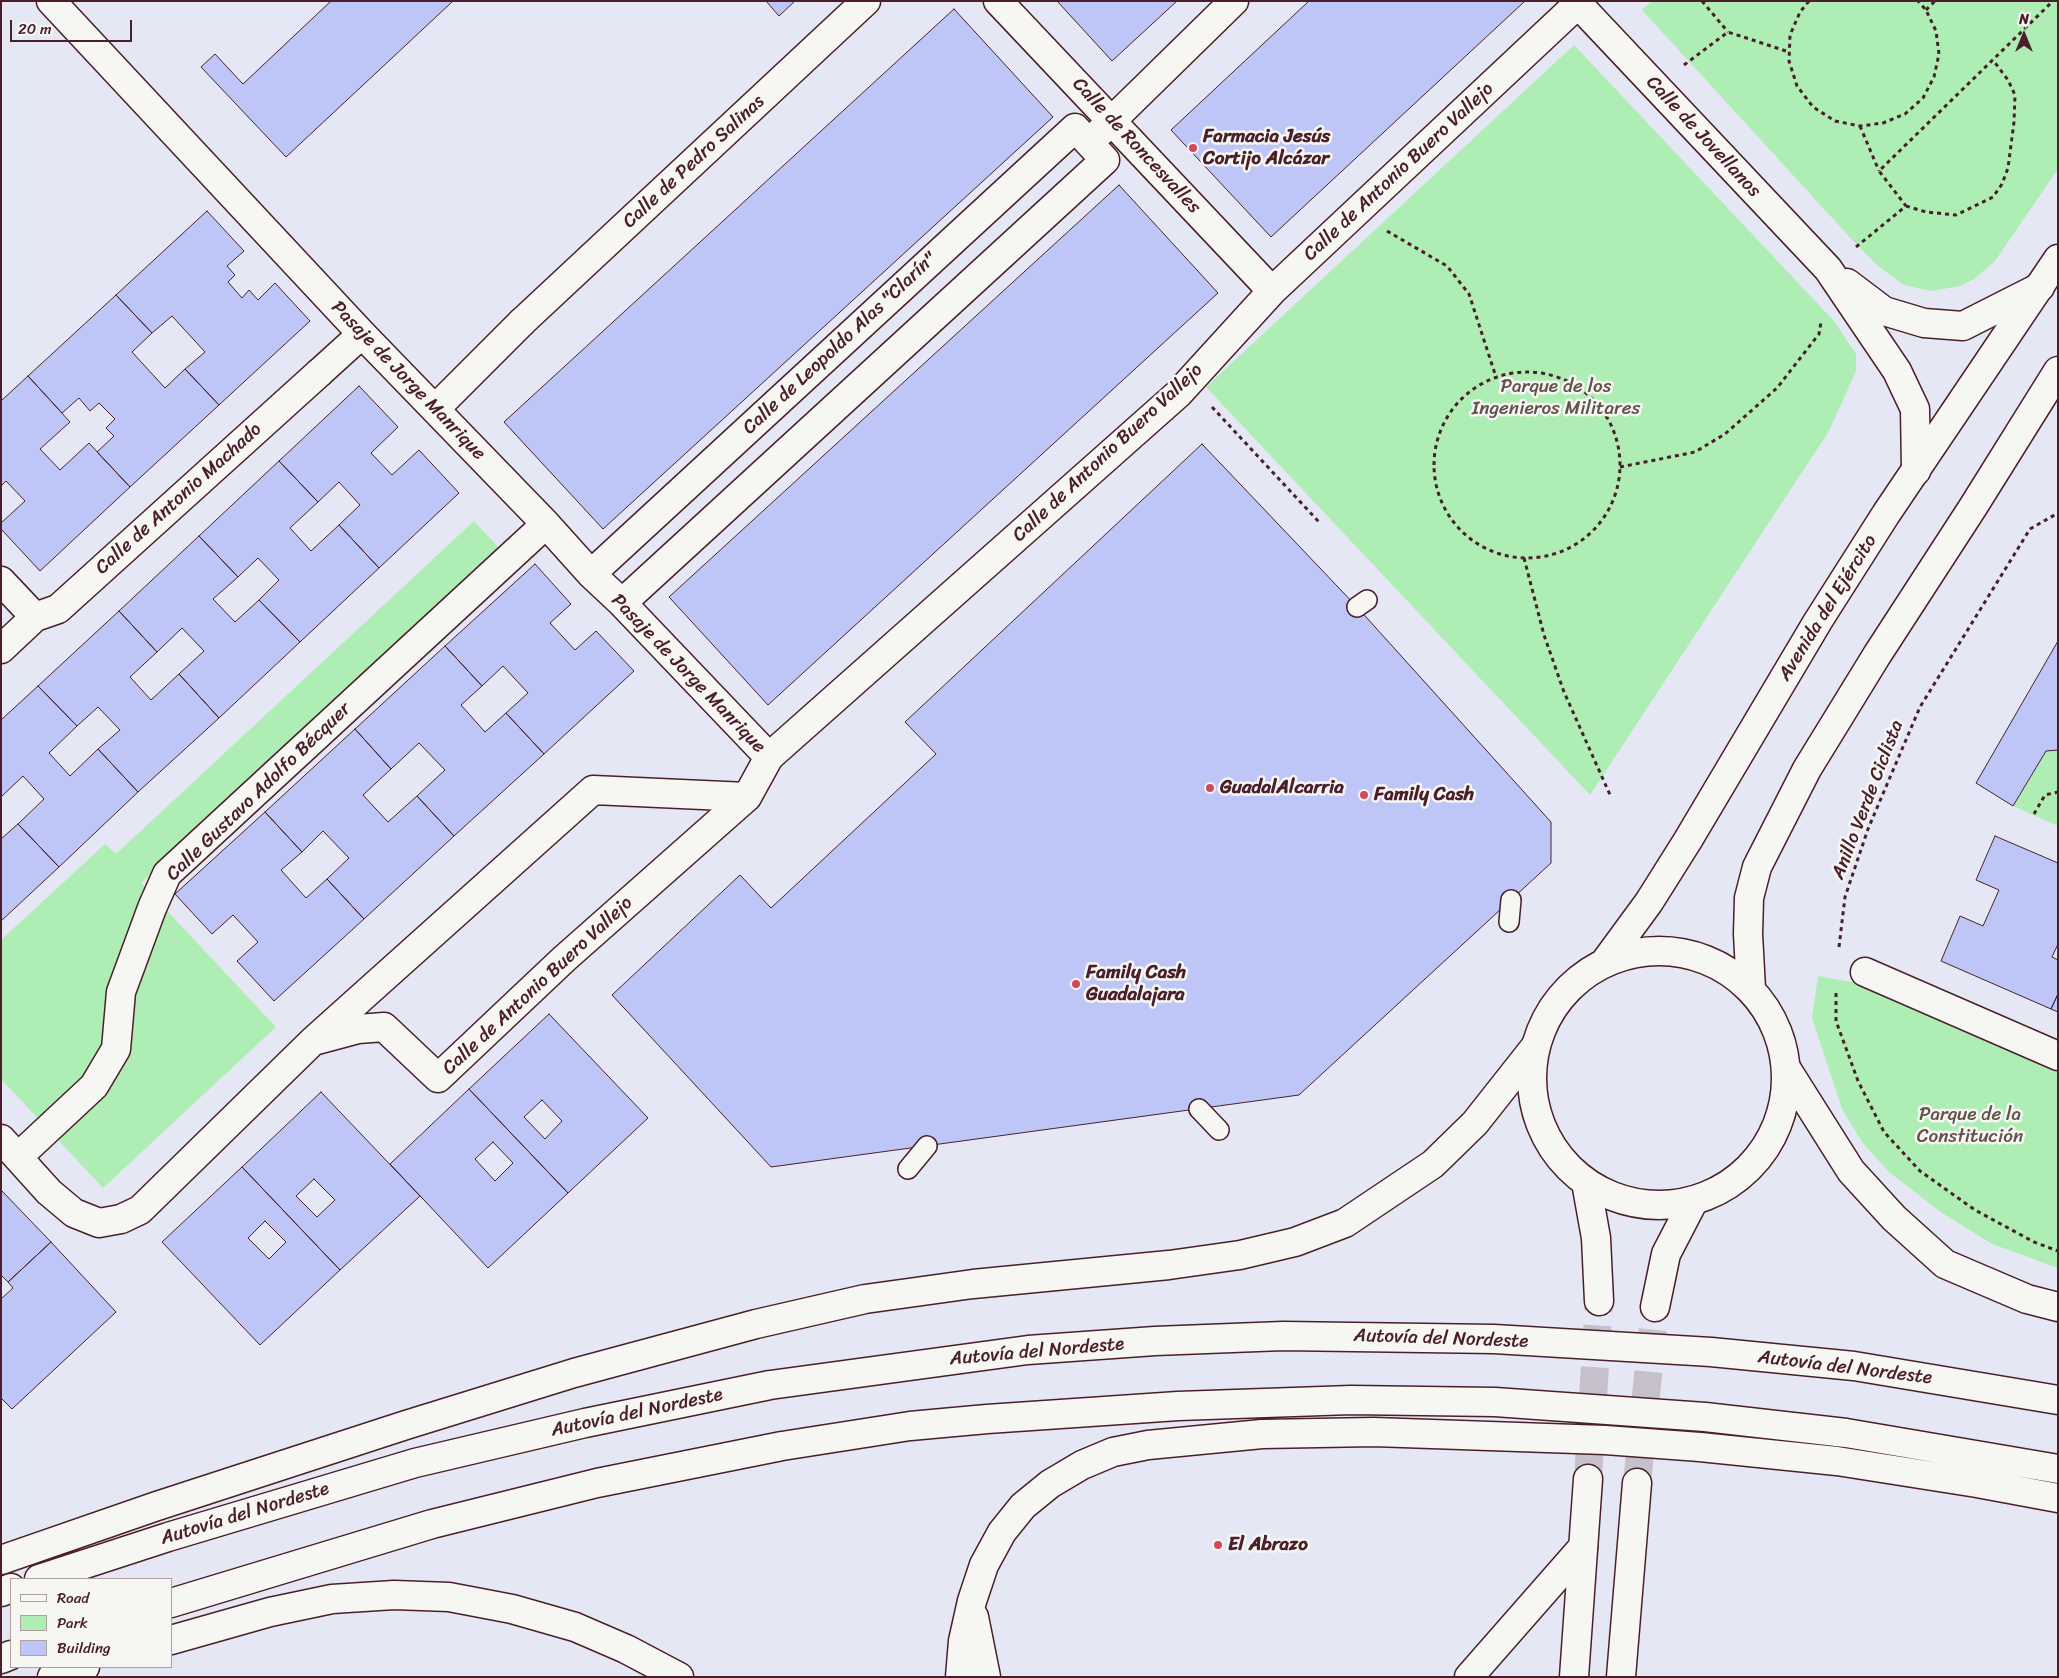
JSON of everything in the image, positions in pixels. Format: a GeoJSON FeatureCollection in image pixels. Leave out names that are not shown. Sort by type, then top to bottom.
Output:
{"type":"FeatureCollection","features":[{"type":"Feature","properties":{"kind":"main road","name":"Pasaje de Jorge Manrique"},"geometry":{"type":"LineString","coordinates":[[51,1],[362,334],[769,758]]}},
{"type":"Feature","properties":{"kind":"main road","name":"Calle de Pedro Salinas"},"geometry":{"type":"LineString","coordinates":[[435,409],[522,322],[866,1]]}},
{"type":"Feature","properties":{"kind":"main road","name":"Calle de Roncesvalles"},"geometry":{"type":"LineString","coordinates":[[998,1],[1272,292]]}},
{"type":"Feature","properties":{"kind":"main road"},"geometry":{"type":"LineString","coordinates":[[1089,143],[1234,1]]}},
{"type":"Feature","properties":{"kind":"main road","name":"Calle de Jovellanos"},"geometry":{"type":"LineString","coordinates":[[1580,3],[1828,269],[1897,371],[1915,409],[1916,471]]}},
{"type":"Feature","properties":{"kind":"main road","name":"Calle de Antonio Buero Vallejo"},"geometry":{"type":"LineString","coordinates":[[314,1041],[358,1029],[384,1027],[438,1078],[564,959],[748,798],[769,758],[1178,394],[1272,292],[1580,3]]}},
{"type":"Feature","properties":{"kind":"main road","name":"Calle de Leopoldo Alas \"Clarín\""},"geometry":{"type":"LineString","coordinates":[[591,574],[1075,128],[1105,160],[622,603]]}},
{"type":"Feature","properties":{"kind":"main road","name":"Avenida del Ejército"},"geometry":{"type":"LineString","coordinates":[[1605,962],[1648,902],[1688,840],[1818,621],[2058,259]]}},
{"type":"Feature","properties":{"kind":"main road","name":"Calle de Jovellanos"},"geometry":{"type":"LineString","coordinates":[[1828,269],[1884,311],[1924,323],[1963,326],[2040,287]]}},
{"type":"Feature","properties":{"kind":"main road","name":"Calle de Antonio Machado"},"geometry":{"type":"LineString","coordinates":[[1,649],[35,617],[58,609],[362,334]]}},
{"type":"Feature","properties":{"kind":"main road"},"geometry":{"type":"LineString","coordinates":[[1751,989],[1748,934],[1749,898],[1757,867],[1812,761],[1877,654],[1973,507],[2058,370]]}},
{"type":"Feature","properties":{"kind":"main road","name":"Calle Gustavo Adolfo Bécquer"},"geometry":{"type":"LineString","coordinates":[[10,1148],[94,1086],[116,1049],[121,992],[152,908],[167,874],[546,524]]}},
{"type":"Feature","properties":{"kind":"main road"},"geometry":{"type":"LineString","coordinates":[[1,581],[35,617]]}},
{"type":"Feature","properties":{"kind":"main road","name":"Calle de Antonio Buero Vallejo"},"geometry":{"type":"LineString","coordinates":[[10,1148],[49,1192],[74,1213],[99,1223],[121,1219],[140,1210],[314,1041],[593,790],[748,798]]}},
{"type":"Feature","properties":{"kind":"main road"},"geometry":{"type":"LineString","coordinates":[[1656,950],[1688,954],[1721,967],[1751,989],[1769,1014],[1781,1041],[1786,1068],[1784,1103],[1772,1136],[1752,1164],[1725,1186],[1694,1200],[1657,1204],[1620,1198],[1586,1182],[1563,1162],[1545,1136],[1537,1115],[1531,1077],[1535,1047],[1543,1022],[1560,997],[1577,980],[1605,962],[1656,950]]}},
{"type":"Feature","properties":{"kind":"main road"},"geometry":{"type":"LineString","coordinates":[[1865,972],[2058,1056]]}},
{"type":"Feature","properties":{"kind":"main road"},"geometry":{"type":"LineString","coordinates":[[1,1560],[157,1506],[574,1373],[756,1324],[865,1299],[974,1284],[1169,1265],[1240,1255],[1295,1242],[1344,1223],[1433,1164],[1475,1123],[1535,1047]]}},
{"type":"Feature","properties":{"kind":"main road"},"geometry":{"type":"LineString","coordinates":[[1786,1068],[1851,1171],[1894,1218],[1945,1264],[2027,1299],[2058,1307]]}},
{"type":"Feature","properties":{"kind":"main road"},"geometry":{"type":"LineString","coordinates":[[1586,1182],[1596,1238],[1599,1301]]}},
{"type":"Feature","properties":{"kind":"main road"},"geometry":{"type":"LineString","coordinates":[[1655,1307],[1666,1254],[1694,1200]]}},
{"type":"Feature","properties":{"kind":"main road","name":"Autovía del Nordeste"},"geometry":{"type":"LineString","coordinates":[[42,1578],[168,1537],[424,1460],[585,1423],[770,1385],[1028,1350],[1155,1341],[1283,1336],[1494,1339],[1712,1352],[1854,1366],[2058,1400]]}},
{"type":"Feature","properties":{"kind":"main road"},"geometry":{"type":"LineString","coordinates":[[172,1603],[432,1524],[597,1483],[782,1446],[910,1426],[1006,1417],[1188,1405],[1351,1400],[1495,1402],[1705,1417],[1837,1432],[2058,1469]]}},
{"type":"Feature","properties":{"kind":"main road"},"geometry":{"type":"LineString","coordinates":[[960,1677],[963,1642],[972,1601],[984,1565],[1002,1532],[1023,1506],[1050,1484],[1082,1465],[1113,1452],[1148,1445],[1262,1434],[1374,1432],[1605,1440],[1700,1447],[1837,1461],[2058,1498]]}},
{"type":"Feature","properties":{"kind":"main road"},"geometry":{"type":"LineString","coordinates":[[1574,1677],[1588,1479]]}},
{"type":"Feature","properties":{"kind":"main road"},"geometry":{"type":"LineString","coordinates":[[1621,1677],[1637,1483]]}},
{"type":"Feature","properties":{"kind":"main road"},"geometry":{"type":"LineString","coordinates":[[1469,1677],[1583,1547]]}},
{"type":"Feature","properties":{"kind":"main road"},"geometry":{"type":"LineString","coordinates":[[172,1640],[270,1612],[332,1600],[394,1595],[449,1597],[512,1609],[575,1627],[626,1649],[679,1677]]}},
{"type":"Feature","properties":{"kind":"main road"},"geometry":{"type":"LineString","coordinates":[[972,1601],[986,1677]]}},
{"type":"Feature","properties":{"kind":"main road"},"geometry":{"type":"LineString","coordinates":[[52,1677],[82,1668]]}},
{"type":"Feature","properties":{"kind":"lane"},"geometry":{"type":"LineString","coordinates":[[1509,922],[1511,900]]}},
{"type":"Feature","properties":{"kind":"lane"},"geometry":{"type":"LineString","coordinates":[[1199,1109],[1219,1130]]}},
{"type":"Feature","properties":{"kind":"lane"},"geometry":{"type":"LineString","coordinates":[[908,1169],[927,1146]]}},
{"type":"Feature","properties":{"kind":"path"},"geometry":{"type":"LineString","coordinates":[[1702,1],[1728,32],[1789,52]]}},
{"type":"Feature","properties":{"kind":"path"},"geometry":{"type":"LineString","coordinates":[[1809,1],[1800,12],[1790,35],[1789,61],[1797,86],[1813,106],[1835,121],[1860,126],[1883,124],[1905,114],[1922,98],[1934,77],[1939,54],[1936,31],[1926,10],[1918,1]]}},
{"type":"Feature","properties":{"kind":"path"},"geometry":{"type":"LineString","coordinates":[[1926,10],[1935,1]]}},
{"type":"Feature","properties":{"kind":"path"},"geometry":{"type":"LineString","coordinates":[[1879,171],[2053,1]]}},
{"type":"Feature","properties":{"kind":"path"},"geometry":{"type":"LineString","coordinates":[[1656,86],[1728,32]]}},
{"type":"Feature","properties":{"kind":"path"},"geometry":{"type":"LineString","coordinates":[[1860,126],[1879,171],[1906,206],[1926,212],[1956,215],[1993,197],[2002,184],[2008,168],[2016,95],[2008,80],[1993,60]]}},
{"type":"Feature","properties":{"kind":"path"},"geometry":{"type":"LineString","coordinates":[[1620,467],[1695,452],[1725,434],[1776,388],[1819,334],[1828,269],[1906,206]]}},
{"type":"Feature","properties":{"kind":"path"},"geometry":{"type":"LineString","coordinates":[[1357,212],[1447,266],[1469,294],[1496,378]]}},
{"type":"Feature","properties":{"kind":"path"},"geometry":{"type":"LineString","coordinates":[[1530,372],[1552,376],[1579,389],[1592,398],[1606,415],[1616,435],[1620,457],[1620,479],[1613,501],[1602,520],[1587,537],[1568,549],[1546,556],[1524,558],[1502,554],[1481,546],[1463,533],[1448,515],[1438,495],[1434,473],[1437,443],[1441,429],[1452,409],[1468,393],[1486,381],[1496,378],[1508,374],[1530,372]]}},
{"type":"Feature","properties":{"kind":"path"},"geometry":{"type":"LineString","coordinates":[[1189,382],[1319,522]]}},
{"type":"Feature","properties":{"kind":"path","name":"Anillo Verde Ciclista"},"geometry":{"type":"LineString","coordinates":[[1838,953],[1845,897],[1868,829],[1920,707],[2030,529],[2058,512]]}},
{"type":"Feature","properties":{"kind":"path"},"geometry":{"type":"LineString","coordinates":[[1524,558],[1544,635],[1564,692],[1611,798]]}},
{"type":"Feature","properties":{"kind":"path"},"geometry":{"type":"LineString","coordinates":[[2034,814],[2045,795],[2058,792]]}},
{"type":"Feature","properties":{"kind":"path"},"geometry":{"type":"LineString","coordinates":[[1836,991],[1836,1021],[1858,1081],[1884,1132],[1920,1171],[1975,1210],[2034,1242],[2058,1250]]}},
{"type":"Feature","properties":{"kind":"green space"},"geometry":{"type":"Polygon","coordinates":[[[1652,1],[2058,1],[2058,169],[1995,261],[1974,279],[1961,286],[1931,291],[1904,285],[1877,265],[1855,243],[1642,10],[1652,1]]]}},
{"type":"Feature","properties":{"kind":"green space","name":"Parque de los Ingenieros Militares"},"geometry":{"type":"Polygon","coordinates":[[[1574,45],[1834,321],[1856,354],[1856,371],[1829,431],[1590,795],[1206,387],[1574,45]]]}},
{"type":"Feature","properties":{"kind":"green space"},"geometry":{"type":"Polygon","coordinates":[[[474,521],[501,550],[141,883],[276,1027],[103,1188],[1,1079],[1,940],[105,844],[116,854],[474,521]]]}},
{"type":"Feature","properties":{"kind":"green space"},"geometry":{"type":"Polygon","coordinates":[[[2058,750],[2058,826],[2013,806],[2046,751],[2058,750]]]}},
{"type":"Feature","properties":{"kind":"green space","name":"Parque de la Constitución"},"geometry":{"type":"Polygon","coordinates":[[[1818,976],[1863,984],[2058,1070],[2058,1268],[1992,1244],[1942,1213],[1889,1172],[1862,1142],[1842,1109],[1812,1018],[1818,976]]]}},
{"type":"Feature","properties":{"kind":"building"},"geometry":{"type":"Polygon","coordinates":[[[331,1],[453,1],[286,157],[201,67],[215,54],[243,84],[331,1]]]}},
{"type":"Feature","properties":{"kind":"building"},"geometry":{"type":"Polygon","coordinates":[[[766,1],[795,1],[779,16],[766,1]]]}},
{"type":"Feature","properties":{"kind":"building"},"geometry":{"type":"Polygon","coordinates":[[[1057,1],[1177,1],[1112,61],[1057,1]]]}},
{"type":"Feature","properties":{"kind":"building"},"geometry":{"type":"Polygon","coordinates":[[[1309,1],[1525,1],[1271,237],[1171,130],[1309,1]]]}},
{"type":"Feature","properties":{"kind":"building"},"geometry":{"type":"Polygon","coordinates":[[[954,9],[1053,117],[603,529],[504,422],[954,9]]]}},
{"type":"Feature","properties":{"kind":"building"},"geometry":{"type":"Polygon","coordinates":[[[1119,185],[1218,293],[768,705],[669,597],[1119,185]]]}},
{"type":"Feature","properties":{"kind":"building"},"geometry":{"type":"Polygon","coordinates":[[[207,211],[244,251],[227,266],[235,275],[228,282],[242,298],[249,290],[258,300],[275,283],[310,321],[219,405],[185,369],[205,352],[172,316],[152,333],[116,295],[207,211]]]}},
{"type":"Feature","properties":{"kind":"building"},"geometry":{"type":"Polygon","coordinates":[[[116,295],[152,333],[132,352],[165,388],[185,369],[219,405],[130,487],[97,452],[114,436],[106,428],[115,419],[99,403],[90,411],[79,398],[62,413],[28,376],[116,295]]]}},
{"type":"Feature","properties":{"kind":"building"},"geometry":{"type":"Polygon","coordinates":[[[28,376],[70,422],[40,449],[60,470],[89,443],[130,487],[40,571],[1,529],[1,523],[25,501],[6,481],[1,486],[1,401],[28,376]]]}},
{"type":"Feature","properties":{"kind":"building"},"geometry":{"type":"Polygon","coordinates":[[[359,386],[398,427],[371,453],[392,475],[419,450],[459,493],[379,568],[339,525],[360,505],[339,482],[318,502],[279,461],[359,386]]]}},
{"type":"Feature","properties":{"kind":"building","name":"GuadalAlcarria"},"geometry":{"type":"Polygon","coordinates":[[[1202,444],[1357,607],[1551,822],[1551,863],[1299,1095],[771,1167],[612,995],[740,875],[771,908],[936,754],[905,722],[1202,444]]]}},
{"type":"Feature","properties":{"kind":"building"},"geometry":{"type":"Polygon","coordinates":[[[279,461],[318,502],[290,528],[311,551],[339,525],[379,568],[300,642],[259,600],[279,580],[258,558],[238,577],[199,536],[279,461]]]}},
{"type":"Feature","properties":{"kind":"building"},"geometry":{"type":"Polygon","coordinates":[[[199,536],[238,577],[213,599],[235,622],[259,600],[300,642],[219,718],[179,674],[204,651],[182,628],[157,652],[119,611],[199,536]]]}},
{"type":"Feature","properties":{"kind":"building"},"geometry":{"type":"Polygon","coordinates":[[[535,564],[571,604],[550,623],[575,650],[596,631],[634,671],[544,754],[506,713],[528,693],[503,666],[482,686],[445,646],[535,564]]]}},
{"type":"Feature","properties":{"kind":"building"},"geometry":{"type":"Polygon","coordinates":[[[119,611],[157,652],[130,677],[151,700],[179,674],[219,718],[138,792],[98,749],[120,730],[98,707],[77,726],[38,686],[119,611]]]}},
{"type":"Feature","properties":{"kind":"building"},"geometry":{"type":"Polygon","coordinates":[[[2058,641],[2058,750],[2046,751],[2013,806],[1976,783],[2058,641]]]}},
{"type":"Feature","properties":{"kind":"building"},"geometry":{"type":"Polygon","coordinates":[[[445,646],[482,686],[461,705],[485,732],[506,713],[544,754],[454,836],[417,796],[445,770],[419,743],[391,769],[355,729],[445,646]]]}},
{"type":"Feature","properties":{"kind":"building"},"geometry":{"type":"Polygon","coordinates":[[[38,686],[77,726],[49,753],[70,776],[98,749],[138,792],[59,867],[18,824],[44,799],[23,776],[1,797],[1,720],[38,686]]]}},
{"type":"Feature","properties":{"kind":"building"},"geometry":{"type":"Polygon","coordinates":[[[355,729],[391,769],[363,795],[388,822],[417,796],[454,836],[364,919],[327,879],[349,858],[323,831],[302,852],[265,812],[355,729]]]}},
{"type":"Feature","properties":{"kind":"building"},"geometry":{"type":"Polygon","coordinates":[[[265,812],[302,852],[281,870],[306,898],[327,879],[364,919],[274,1001],[237,961],[258,942],[233,915],[212,934],[175,894],[265,812]]]}},
{"type":"Feature","properties":{"kind":"building"},"geometry":{"type":"Polygon","coordinates":[[[18,824],[59,867],[1,921],[1,839],[18,824]]]}},
{"type":"Feature","properties":{"kind":"building"},"geometry":{"type":"Polygon","coordinates":[[[1995,836],[2058,863],[2058,944],[2052,957],[2058,960],[2058,994],[2051,1009],[1941,961],[1960,916],[1983,926],[1999,890],[1976,880],[1995,836]]]}},
{"type":"Feature","properties":{"kind":"building"},"geometry":{"type":"Polygon","coordinates":[[[2058,994],[2058,1012],[2051,1009],[2058,994]]]}},
{"type":"Feature","properties":{"kind":"building"},"geometry":{"type":"Polygon","coordinates":[[[549,1014],[648,1118],[568,1193],[469,1089],[549,1014]],[[542,1100],[524,1117],[545,1139],[562,1121],[542,1100]]]}},
{"type":"Feature","properties":{"kind":"building"},"geometry":{"type":"Polygon","coordinates":[[[469,1089],[568,1193],[488,1268],[390,1164],[469,1089]],[[493,1142],[475,1159],[495,1181],[513,1163],[493,1142]]]}},
{"type":"Feature","properties":{"kind":"building"},"geometry":{"type":"Polygon","coordinates":[[[321,1092],[420,1196],[340,1270],[242,1167],[321,1092]],[[314,1179],[296,1196],[317,1217],[335,1200],[314,1179]]]}},
{"type":"Feature","properties":{"kind":"building"},"geometry":{"type":"Polygon","coordinates":[[[242,1167],[340,1270],[260,1345],[162,1242],[242,1167]],[[265,1221],[248,1238],[269,1259],[286,1242],[265,1221]]]}},
{"type":"Feature","properties":{"kind":"building"},"geometry":{"type":"Polygon","coordinates":[[[1,1190],[51,1242],[8,1282],[1,1275],[1,1190]]]}},
{"type":"Feature","properties":{"kind":"building"},"geometry":{"type":"Polygon","coordinates":[[[51,1242],[116,1312],[12,1409],[1,1398],[1,1299],[13,1288],[8,1282],[51,1242]]]}},
{"type":"Feature","properties":{"kind":"tunnel"},"geometry":{"type":"LineString","coordinates":[[1588,1479],[1599,1301]]}},
{"type":"Feature","properties":{"kind":"tunnel"},"geometry":{"type":"LineString","coordinates":[[1637,1483],[1655,1307]]}},
{"type":"Feature","properties":{"kind":"place","name":"Farmacia Jesús Cortijo Alcázar"},"geometry":{"type":"Point","coordinates":[1193,148]}},
{"type":"Feature","properties":{"kind":"place","name":"GuadalAlcarria"},"geometry":{"type":"Point","coordinates":[1210,788]}},
{"type":"Feature","properties":{"kind":"place","name":"Family Cash"},"geometry":{"type":"Point","coordinates":[1364,795]}},
{"type":"Feature","properties":{"kind":"place","name":"Family Cash Guadalajara"},"geometry":{"type":"Point","coordinates":[1076,984]}},
{"type":"Feature","properties":{"kind":"place","name":"El Abrazo"},"geometry":{"type":"Point","coordinates":[1218,1545]}}]}
